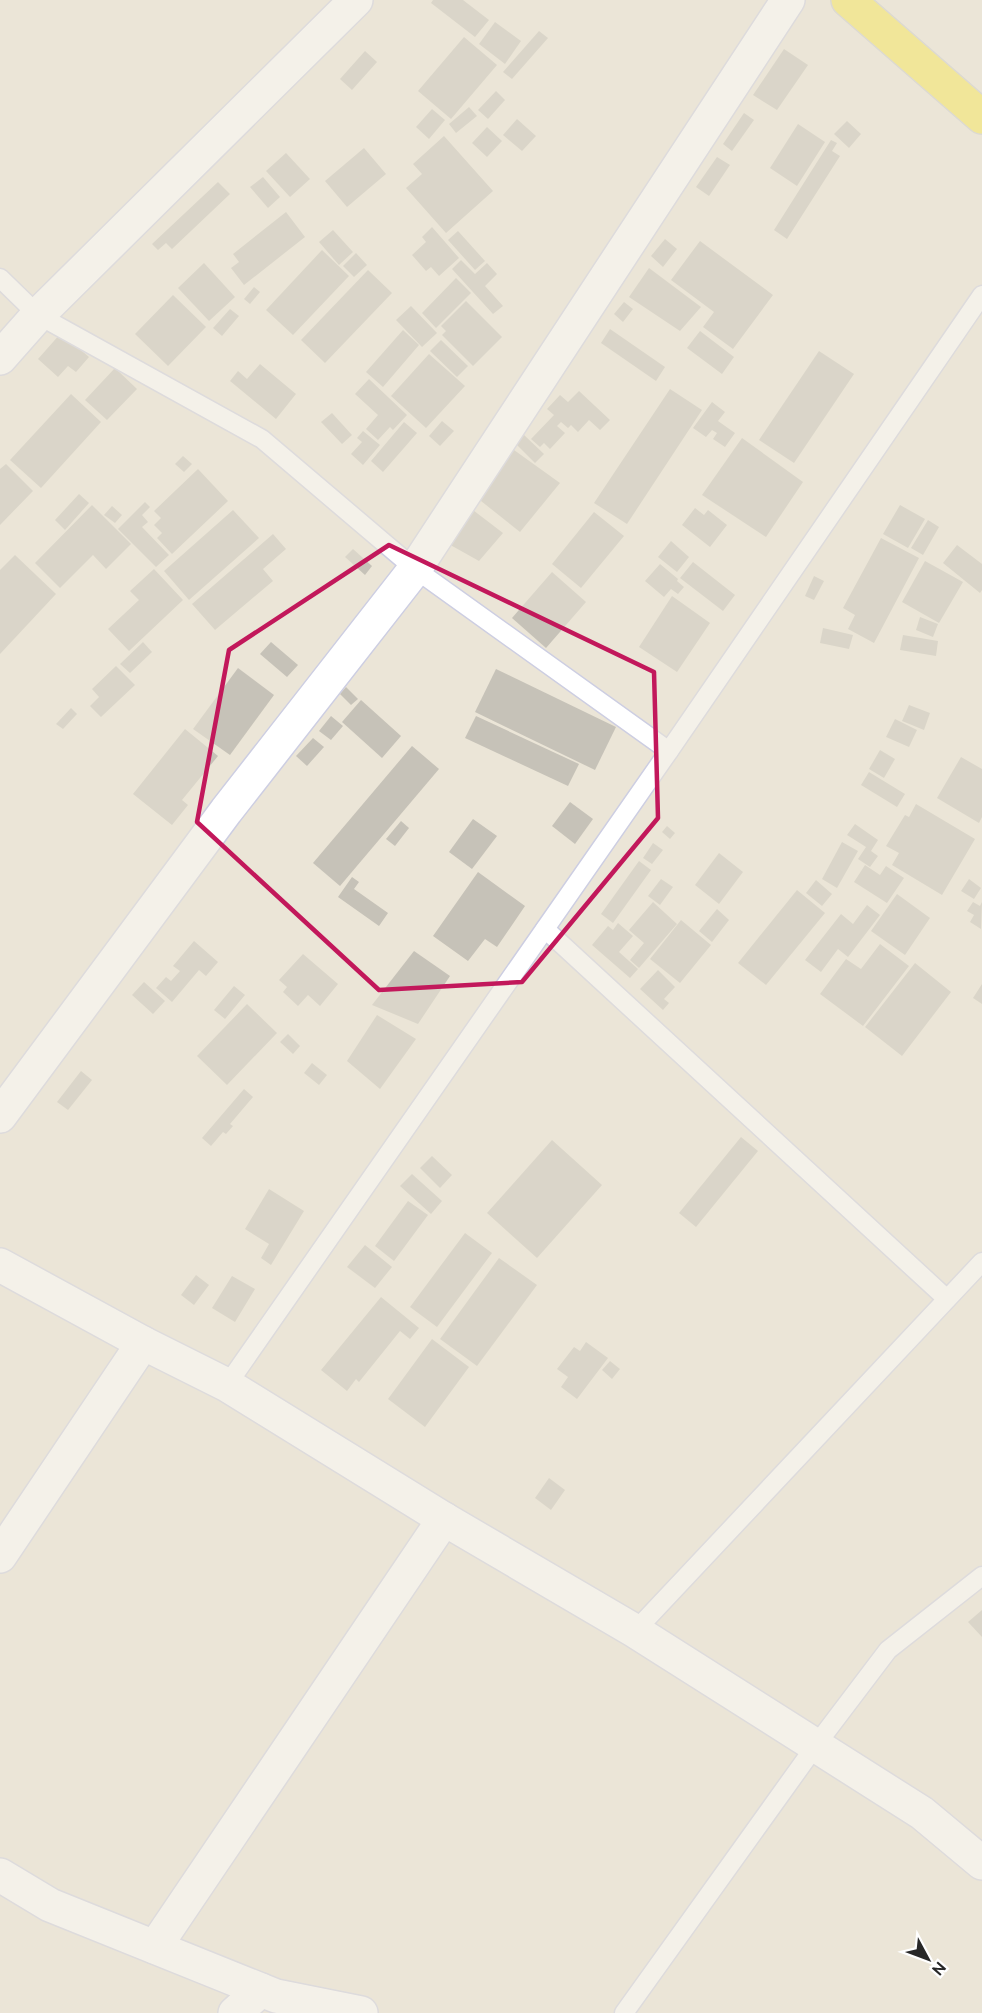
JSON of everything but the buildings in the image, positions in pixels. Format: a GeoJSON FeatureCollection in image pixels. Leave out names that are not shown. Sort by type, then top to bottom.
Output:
{"type":"FeatureCollection","features":[{"type":"Feature","properties":{"kind":"main road"},"geometry":{"type":"LineString","coordinates":[[848,0],[982,117]]}},
{"type":"Feature","properties":{"kind":"street"},"geometry":{"type":"LineString","coordinates":[[0,358],[38,315],[356,0]]}},
{"type":"Feature","properties":{"kind":"street"},"geometry":{"type":"LineString","coordinates":[[0,1116],[226,811],[415,569],[788,0]]}},
{"type":"Feature","properties":{"kind":"street"},"geometry":{"type":"LineString","coordinates":[[0,1265],[143,1343],[226,1385],[444,1519],[635,1631],[922,1813],[982,1863]]}},
{"type":"Feature","properties":{"kind":"street"},"geometry":{"type":"LineString","coordinates":[[0,1556],[143,1343]]}},
{"type":"Feature","properties":{"kind":"street"},"geometry":{"type":"LineString","coordinates":[[155,1947],[444,1519]]}},
{"type":"Feature","properties":{"kind":"street"},"geometry":{"type":"LineString","coordinates":[[0,1875],[50,1905],[276,1996],[361,2013]]}},
{"type":"Feature","properties":{"kind":"street"},"geometry":{"type":"LineString","coordinates":[[235,2013],[261,1989]]}},
{"type":"Feature","properties":{"kind":"lane"},"geometry":{"type":"LineString","coordinates":[[0,278],[38,315],[262,439],[415,569],[669,751]]}},
{"type":"Feature","properties":{"kind":"lane"},"geometry":{"type":"LineString","coordinates":[[226,1385],[669,751],[982,295]]}},
{"type":"Feature","properties":{"kind":"lane"},"geometry":{"type":"LineString","coordinates":[[545,929],[947,1299]]}},
{"type":"Feature","properties":{"kind":"lane"},"geometry":{"type":"LineString","coordinates":[[635,1631],[982,1262]]}},
{"type":"Feature","properties":{"kind":"lane"},"geometry":{"type":"LineString","coordinates":[[624,2013],[816,1745],[888,1650],[982,1576]]}},
{"type":"Feature","properties":{"kind":"highlighted area"},"geometry":{"type":"Polygon","coordinates":[[[389,545],[654,672],[658,818],[522,982],[379,990],[197,822],[229,650],[389,545]]]}}]}
